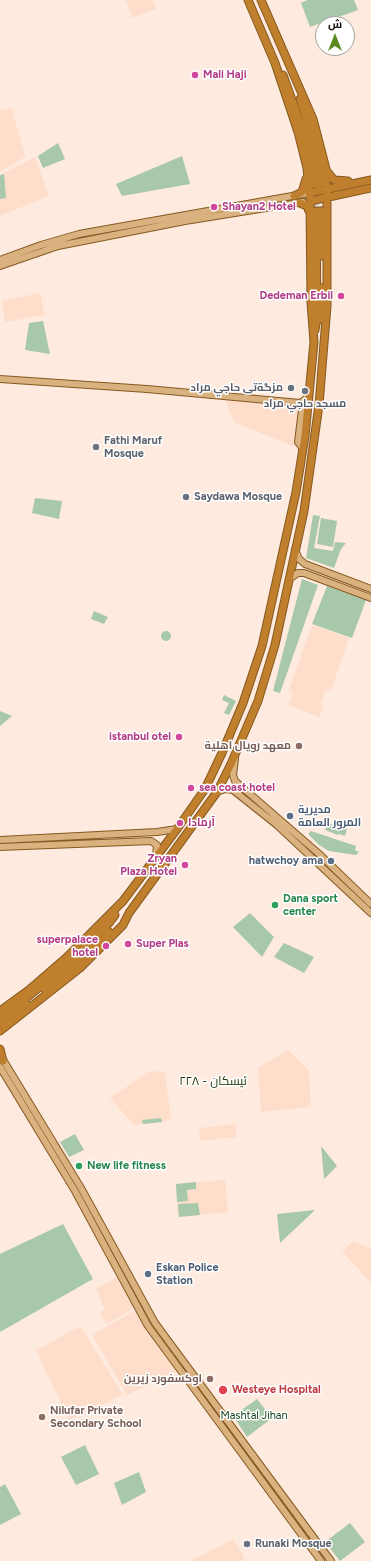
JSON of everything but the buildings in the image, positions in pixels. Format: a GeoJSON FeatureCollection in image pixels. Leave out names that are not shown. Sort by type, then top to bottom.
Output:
{"type":"FeatureCollection","features":[{"type":"Feature","properties":{"kind":"highway"},"geometry":{"type":"LineString","coordinates":[[248,0],[275,63],[298,132],[306,163],[314,179]]}},
{"type":"Feature","properties":{"kind":"highway"},"geometry":{"type":"LineString","coordinates":[[0,1032],[80,968],[122,925],[129,913],[217,792],[258,701],[275,645],[295,550],[314,444],[325,342],[327,306],[327,189],[326,170],[313,119],[261,0]]}},
{"type":"Feature","properties":{"kind":"highway"},"geometry":{"type":"LineString","coordinates":[[287,59],[316,148],[314,185],[322,183],[325,180],[326,170]]}},
{"type":"Feature","properties":{"kind":"highway"},"geometry":{"type":"LineString","coordinates":[[275,63],[283,76],[298,112],[310,150],[314,179],[309,193],[314,212],[325,342]]}},
{"type":"Feature","properties":{"kind":"highway"},"geometry":{"type":"LineString","coordinates":[[294,196],[302,192],[304,188],[306,163]]}},
{"type":"Feature","properties":{"kind":"highway"},"geometry":{"type":"LineString","coordinates":[[326,170],[331,178],[338,182],[368,181]]}},
{"type":"Feature","properties":{"kind":"highway"},"geometry":{"type":"LineString","coordinates":[[309,193],[368,181]]}},
{"type":"Feature","properties":{"kind":"highway"},"geometry":{"type":"LineString","coordinates":[[310,201],[371,188]]}},
{"type":"Feature","properties":{"kind":"highway"},"geometry":{"type":"LineString","coordinates":[[327,218],[336,199],[349,193]]}},
{"type":"Feature","properties":{"kind":"highway"},"geometry":{"type":"LineString","coordinates":[[300,203],[307,206],[314,212]]}},
{"type":"Feature","properties":{"kind":"highway"},"geometry":{"type":"LineString","coordinates":[[265,679],[258,683],[255,681],[296,492],[304,446],[317,317],[314,212],[317,207],[324,208],[327,218]]}},
{"type":"Feature","properties":{"kind":"highway"},"geometry":{"type":"LineString","coordinates":[[304,446],[308,448],[314,444]]}},
{"type":"Feature","properties":{"kind":"highway"},"geometry":{"type":"LineString","coordinates":[[301,464],[305,460],[311,465]]}},
{"type":"Feature","properties":{"kind":"highway"},"geometry":{"type":"LineString","coordinates":[[0,1019],[72,961],[109,923],[123,901],[177,829],[204,789],[223,750],[246,695],[262,646]]}},
{"type":"Feature","properties":{"kind":"highway"},"geometry":{"type":"LineString","coordinates":[[246,695],[255,689],[257,692],[258,701]]}},
{"type":"Feature","properties":{"kind":"highway"},"geometry":{"type":"LineString","coordinates":[[0,1011],[29,990],[66,958],[123,901]]}},
{"type":"Feature","properties":{"kind":"highway"},"geometry":{"type":"LineString","coordinates":[[0,1026],[76,964],[129,913]]}},
{"type":"Feature","properties":{"kind":"highway"},"geometry":{"type":"LineString","coordinates":[[0,1050],[1,1060]]}},
{"type":"Feature","properties":{"kind":"main road"},"geometry":{"type":"LineString","coordinates":[[0,260],[41,245],[79,234],[309,193]]}},
{"type":"Feature","properties":{"kind":"main road"},"geometry":{"type":"LineString","coordinates":[[0,266],[58,246],[185,221],[310,201]]}},
{"type":"Feature","properties":{"kind":"main road"},"geometry":{"type":"LineString","coordinates":[[0,379],[144,389],[300,403],[305,400],[309,394]]}},
{"type":"Feature","properties":{"kind":"main road"},"geometry":{"type":"LineString","coordinates":[[300,403],[302,410],[298,442],[304,446]]}},
{"type":"Feature","properties":{"kind":"main road"},"geometry":{"type":"LineString","coordinates":[[295,550],[305,564],[371,589]]}},
{"type":"Feature","properties":{"kind":"main road"},"geometry":{"type":"LineString","coordinates":[[289,579],[298,573],[304,573],[371,598]]}},
{"type":"Feature","properties":{"kind":"main road"},"geometry":{"type":"LineString","coordinates":[[235,754],[233,775],[235,781],[371,913]]}},
{"type":"Feature","properties":{"kind":"main road"},"geometry":{"type":"LineString","coordinates":[[217,792],[225,789],[233,790],[268,814],[318,853],[371,904]]}},
{"type":"Feature","properties":{"kind":"main road"},"geometry":{"type":"LineString","coordinates":[[0,840],[157,832],[177,829]]}},
{"type":"Feature","properties":{"kind":"main road"},"geometry":{"type":"LineString","coordinates":[[69,844],[70,836]]}},
{"type":"Feature","properties":{"kind":"main road"},"geometry":{"type":"LineString","coordinates":[[0,847],[151,841],[157,846],[156,856]]}},
{"type":"Feature","properties":{"kind":"main road"},"geometry":{"type":"LineString","coordinates":[[1,1060],[145,1305],[174,1350],[331,1561]]}},
{"type":"Feature","properties":{"kind":"main road"},"geometry":{"type":"LineString","coordinates":[[78,1190],[148,1326],[321,1561]]}},
{"type":"Feature","properties":{"kind":"main road"},"geometry":{"type":"LineString","coordinates":[[138,1308],[145,1305]]}},
{"type":"Feature","properties":{"kind":"shaded area"},"geometry":{"type":"Polygon","coordinates":[[[126,0],[152,0],[156,9],[132,18],[126,0]]]}},
{"type":"Feature","properties":{"kind":"shaded area"},"geometry":{"type":"Polygon","coordinates":[[[12,108],[25,157],[0,172],[0,111],[12,108]]]}},
{"type":"Feature","properties":{"kind":"shaded area"},"geometry":{"type":"Polygon","coordinates":[[[35,157],[49,196],[0,216],[0,175],[35,157]]]}},
{"type":"Feature","properties":{"kind":"shaded area"},"geometry":{"type":"Polygon","coordinates":[[[40,293],[45,315],[5,322],[2,301],[40,293]]]}},
{"type":"Feature","properties":{"kind":"shaded area"},"geometry":{"type":"Polygon","coordinates":[[[225,399],[299,408],[295,447],[234,422],[225,399]]]}},
{"type":"Feature","properties":{"kind":"shaded area"},"geometry":{"type":"Polygon","coordinates":[[[312,625],[349,638],[331,691],[326,690],[320,704],[323,706],[319,717],[288,705],[293,692],[289,690],[312,625]]]}},
{"type":"Feature","properties":{"kind":"shaded area"},"geometry":{"type":"Polygon","coordinates":[[[288,1050],[309,1071],[311,1107],[261,1112],[258,1068],[288,1050]]]}},
{"type":"Feature","properties":{"kind":"shaded area"},"geometry":{"type":"Polygon","coordinates":[[[150,1071],[165,1072],[171,1120],[134,1125],[110,1098],[150,1071]]]}},
{"type":"Feature","properties":{"kind":"shaded area"},"geometry":{"type":"Polygon","coordinates":[[[235,1124],[237,1137],[200,1141],[199,1128],[235,1124]]]}},
{"type":"Feature","properties":{"kind":"shaded area"},"geometry":{"type":"Polygon","coordinates":[[[225,1180],[228,1212],[178,1217],[176,1184],[225,1180]]]}},
{"type":"Feature","properties":{"kind":"shaded area"},"geometry":{"type":"Polygon","coordinates":[[[354,1241],[371,1249],[371,1283],[342,1251],[354,1241]]]}},
{"type":"Feature","properties":{"kind":"shaded area"},"geometry":{"type":"Polygon","coordinates":[[[116,1277],[134,1308],[107,1324],[100,1312],[105,1309],[96,1289],[116,1277]]]}},
{"type":"Feature","properties":{"kind":"shaded area"},"geometry":{"type":"Polygon","coordinates":[[[134,1311],[180,1370],[127,1395],[92,1335],[134,1311]]]}},
{"type":"Feature","properties":{"kind":"shaded area"},"geometry":{"type":"Polygon","coordinates":[[[81,1326],[123,1395],[69,1420],[36,1350],[81,1326]]]}},
{"type":"Feature","properties":{"kind":"shaded area"},"geometry":{"type":"Polygon","coordinates":[[[233,1539],[245,1558],[241,1561],[191,1561],[233,1539]]]}},
{"type":"Feature","properties":{"kind":"green space"},"geometry":{"type":"Polygon","coordinates":[[[307,0],[354,0],[358,10],[341,16],[315,16],[315,25],[310,27],[301,3],[307,0]]]}},
{"type":"Feature","properties":{"kind":"green space"},"geometry":{"type":"Polygon","coordinates":[[[58,143],[65,159],[43,168],[38,156],[58,143]]]}},
{"type":"Feature","properties":{"kind":"green space"},"geometry":{"type":"Polygon","coordinates":[[[182,156],[190,184],[122,196],[116,184],[182,156]]]}},
{"type":"Feature","properties":{"kind":"green space"},"geometry":{"type":"Polygon","coordinates":[[[4,174],[6,198],[0,199],[0,175],[4,174]]]}},
{"type":"Feature","properties":{"kind":"green space"},"geometry":{"type":"Polygon","coordinates":[[[43,321],[50,354],[25,350],[29,323],[43,321]]]}},
{"type":"Feature","properties":{"kind":"green space"},"geometry":{"type":"Polygon","coordinates":[[[35,498],[62,501],[59,519],[32,513],[35,498]]]}},
{"type":"Feature","properties":{"kind":"green space"},"geometry":{"type":"Polygon","coordinates":[[[313,515],[320,516],[314,548],[333,551],[335,542],[346,543],[341,549],[334,568],[306,558],[313,515]]]}},
{"type":"Feature","properties":{"kind":"green space"},"geometry":{"type":"Polygon","coordinates":[[[321,518],[337,521],[333,547],[317,544],[321,518]]]}},
{"type":"Feature","properties":{"kind":"green space"},"geometry":{"type":"Polygon","coordinates":[[[302,579],[318,585],[280,693],[273,691],[302,579]]]}},
{"type":"Feature","properties":{"kind":"green space"},"geometry":{"type":"Polygon","coordinates":[[[327,586],[366,600],[352,638],[312,624],[327,586]]]}},
{"type":"Feature","properties":{"kind":"green space"},"geometry":{"type":"Polygon","coordinates":[[[94,611],[108,617],[104,624],[91,619],[94,611]]]}},
{"type":"Feature","properties":{"kind":"green space"},"geometry":{"type":"Polygon","coordinates":[[[164,631],[168,631],[170,632],[170,640],[164,641],[161,638],[161,634],[164,631]]]}},
{"type":"Feature","properties":{"kind":"green space"},"geometry":{"type":"Polygon","coordinates":[[[224,695],[236,701],[229,715],[224,713],[229,703],[222,700],[224,695]]]}},
{"type":"Feature","properties":{"kind":"green space"},"geometry":{"type":"Polygon","coordinates":[[[0,711],[12,716],[0,726],[0,711]]]}},
{"type":"Feature","properties":{"kind":"green space"},"geometry":{"type":"Polygon","coordinates":[[[328,823],[347,829],[345,836],[325,830],[328,823]]]}},
{"type":"Feature","properties":{"kind":"green space"},"geometry":{"type":"Polygon","coordinates":[[[311,831],[356,846],[355,850],[359,852],[356,855],[329,851],[319,845],[308,834],[311,831]]]}},
{"type":"Feature","properties":{"kind":"green space"},"geometry":{"type":"Polygon","coordinates":[[[64,839],[64,842],[0,845],[0,842],[64,839]]]}},
{"type":"Feature","properties":{"kind":"green space"},"geometry":{"type":"Polygon","coordinates":[[[250,913],[274,937],[262,957],[233,927],[250,913]]]}},
{"type":"Feature","properties":{"kind":"green space"},"geometry":{"type":"Polygon","coordinates":[[[284,943],[314,957],[304,973],[274,957],[284,943]]]}},
{"type":"Feature","properties":{"kind":"green space"},"geometry":{"type":"Polygon","coordinates":[[[161,1118],[162,1122],[143,1124],[142,1120],[161,1118]]]}},
{"type":"Feature","properties":{"kind":"green space"},"geometry":{"type":"Polygon","coordinates":[[[75,1134],[84,1150],[69,1157],[60,1142],[75,1134]]]}},
{"type":"Feature","properties":{"kind":"green space"},"geometry":{"type":"Polygon","coordinates":[[[321,1146],[337,1166],[323,1180],[324,1178],[321,1146]]]}},
{"type":"Feature","properties":{"kind":"green space"},"geometry":{"type":"Polygon","coordinates":[[[196,1182],[196,1189],[187,1190],[188,1201],[177,1202],[176,1184],[196,1182]]]}},
{"type":"Feature","properties":{"kind":"green space"},"geometry":{"type":"Polygon","coordinates":[[[198,1203],[200,1215],[179,1217],[178,1204],[198,1203]]]}},
{"type":"Feature","properties":{"kind":"green space"},"geometry":{"type":"Polygon","coordinates":[[[315,1210],[280,1243],[277,1214],[315,1210]]]}},
{"type":"Feature","properties":{"kind":"green space"},"geometry":{"type":"Polygon","coordinates":[[[63,1224],[93,1279],[0,1332],[0,1254],[63,1224]]]}},
{"type":"Feature","properties":{"kind":"green space","name":"Mashtal Jihan"},"geometry":{"type":"Polygon","coordinates":[[[257,1399],[272,1418],[247,1437],[233,1416],[257,1399]]]}},
{"type":"Feature","properties":{"kind":"green space"},"geometry":{"type":"Polygon","coordinates":[[[85,1445],[99,1474],[76,1485],[61,1457],[85,1445]]]}},
{"type":"Feature","properties":{"kind":"green space"},"geometry":{"type":"Polygon","coordinates":[[[139,1472],[146,1492],[122,1505],[114,1483],[139,1472]]]}},
{"type":"Feature","properties":{"kind":"green space"},"geometry":{"type":"Polygon","coordinates":[[[5,1484],[21,1514],[0,1525],[0,1487],[5,1484]]]}},
{"type":"Feature","properties":{"kind":"green space"},"geometry":{"type":"Polygon","coordinates":[[[350,1523],[365,1542],[340,1561],[325,1542],[350,1523]]]}},
{"type":"Feature","properties":{"kind":"tunnel"},"geometry":{"type":"LineString","coordinates":[[315,180],[316,211]]}},
{"type":"Feature","properties":{"kind":"tunnel"},"geometry":{"type":"LineString","coordinates":[[321,185],[321,211]]}},
{"type":"Feature","properties":{"kind":"place","name":"Mali Haji"},"geometry":{"type":"Point","coordinates":[195,75]}},
{"type":"Feature","properties":{"kind":"place","name":"Shayan2 Hotel"},"geometry":{"type":"Point","coordinates":[214,207]}},
{"type":"Feature","properties":{"kind":"place","name":"Dedeman Erbil"},"geometry":{"type":"Point","coordinates":[341,296]}},
{"type":"Feature","properties":{"kind":"place","name":"مزگةتی حاجي مراد"},"geometry":{"type":"Point","coordinates":[291,388]}},
{"type":"Feature","properties":{"kind":"place","name":"مسجد حاجي مراد"},"geometry":{"type":"Point","coordinates":[305,391]}},
{"type":"Feature","properties":{"kind":"place","name":"Fathi Maruf Mosque"},"geometry":{"type":"Point","coordinates":[96,447]}},
{"type":"Feature","properties":{"kind":"place","name":"Saydawa Mosque"},"geometry":{"type":"Point","coordinates":[186,497]}},
{"type":"Feature","properties":{"kind":"place","name":"istanbul otel"},"geometry":{"type":"Point","coordinates":[179,737]}},
{"type":"Feature","properties":{"kind":"place","name":"معهد رويال اهلية"},"geometry":{"type":"Point","coordinates":[299,746]}},
{"type":"Feature","properties":{"kind":"place","name":"sea coast hotel"},"geometry":{"type":"Point","coordinates":[191,788]}},
{"type":"Feature","properties":{"kind":"place","name":"مديرية المرور العامة"},"geometry":{"type":"Point","coordinates":[290,816]}},
{"type":"Feature","properties":{"kind":"place","name":"آرمادا"},"geometry":{"type":"Point","coordinates":[180,823]}},
{"type":"Feature","properties":{"kind":"place","name":"hatwchoy ama"},"geometry":{"type":"Point","coordinates":[331,861]}},
{"type":"Feature","properties":{"kind":"place","name":"Zryan Plaza Hotel"},"geometry":{"type":"Point","coordinates":[185,865]}},
{"type":"Feature","properties":{"kind":"place","name":"Dana sport center"},"geometry":{"type":"Point","coordinates":[275,905]}},
{"type":"Feature","properties":{"kind":"place","name":"Super Plas"},"geometry":{"type":"Point","coordinates":[128,944]}},
{"type":"Feature","properties":{"kind":"place","name":"superpalace hotel"},"geometry":{"type":"Point","coordinates":[106,946]}},
{"type":"Feature","properties":{"kind":"place","name":"New life fitness"},"geometry":{"type":"Point","coordinates":[79,1166]}},
{"type":"Feature","properties":{"kind":"place","name":"Eskan Police Station"},"geometry":{"type":"Point","coordinates":[148,1274]}},
{"type":"Feature","properties":{"kind":"place","name":"اوكسفورد زيرين"},"geometry":{"type":"Point","coordinates":[210,1379]}},
{"type":"Feature","properties":{"kind":"place","name":"Westeye Hospital"},"geometry":{"type":"Point","coordinates":[223,1390]}},
{"type":"Feature","properties":{"kind":"place","name":"Nilufar Private Secondary School"},"geometry":{"type":"Point","coordinates":[42,1417]}},
{"type":"Feature","properties":{"kind":"place","name":"Runaki Mosque"},"geometry":{"type":"Point","coordinates":[247,1544]}},
{"type":"Feature","properties":{"kind":"district","name":"ئیسکان - ٢٢٨"},"geometry":{"type":"Point","coordinates":[213,1081]}}]}
